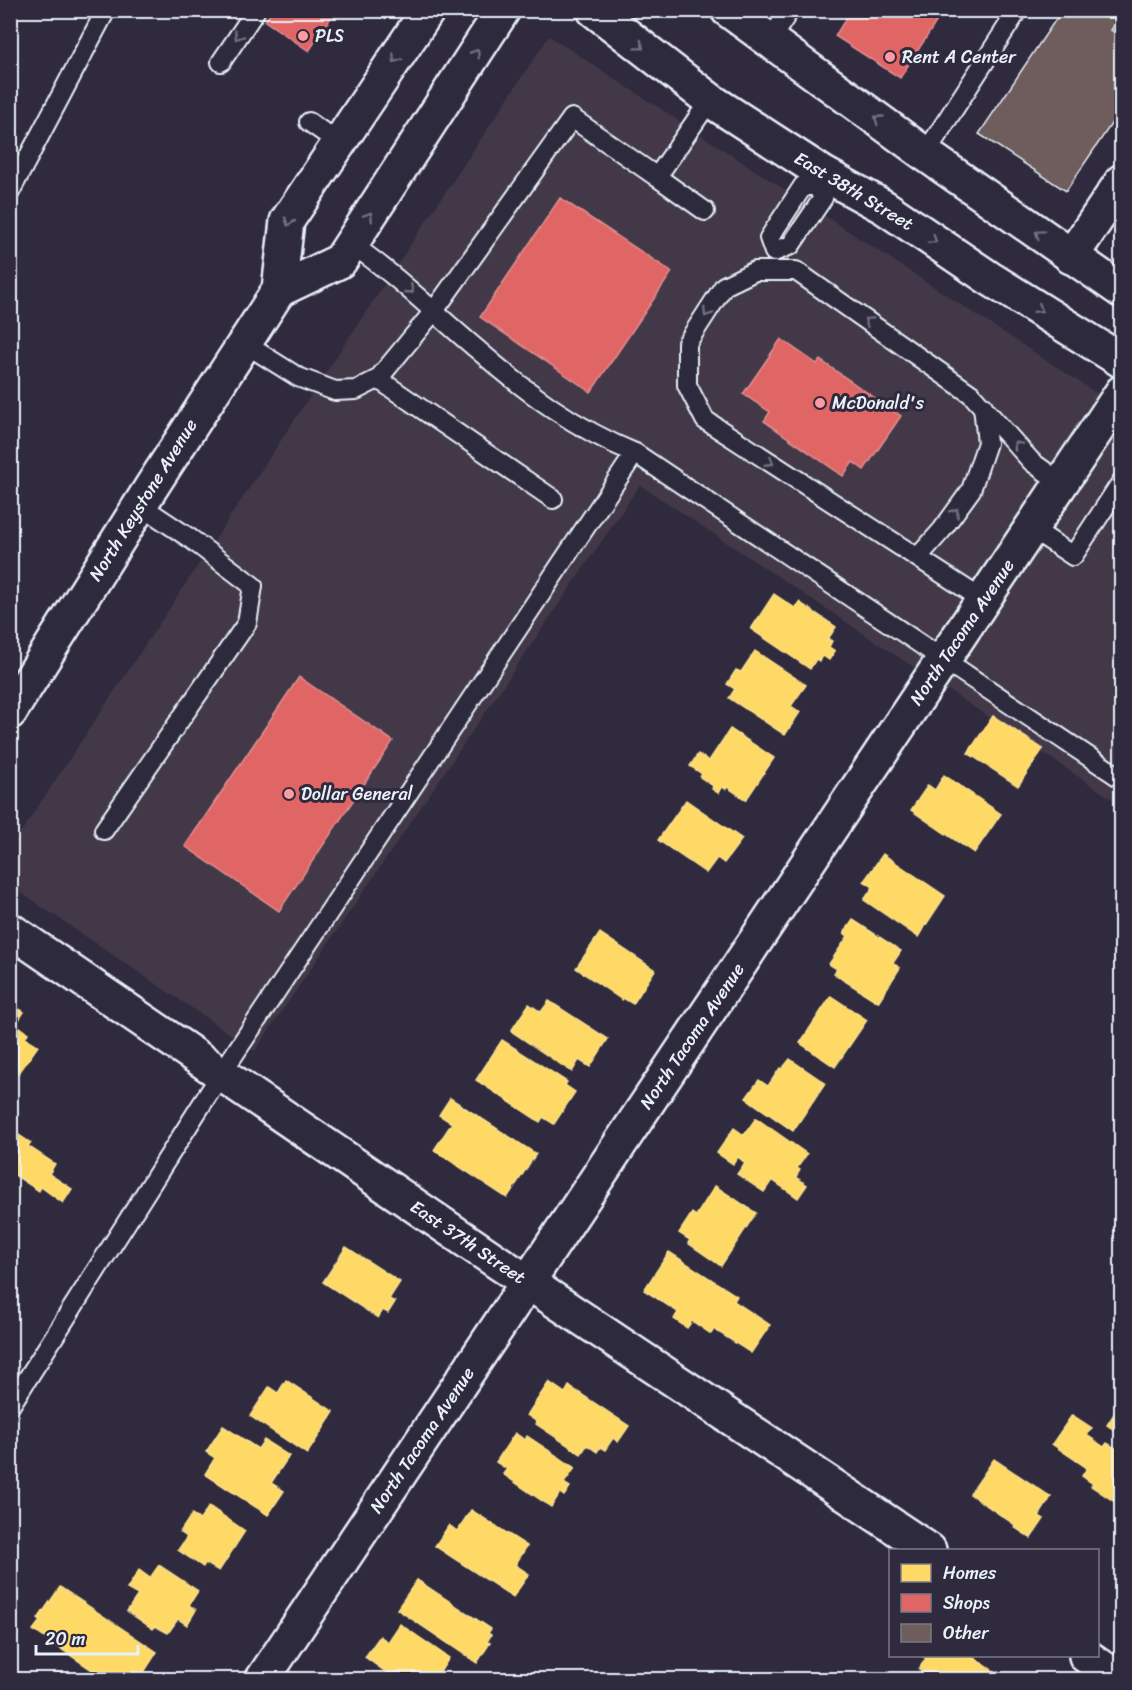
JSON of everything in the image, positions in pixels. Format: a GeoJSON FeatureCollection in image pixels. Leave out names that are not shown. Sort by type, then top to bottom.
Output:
{"type":"FeatureCollection","features":[{"type":"Feature","properties":{"kind":"street","name":"North Keystone Avenue"},"geometry":{"type":"LineString","coordinates":[[10,712],[279,290],[287,220],[428,10]]}},
{"type":"Feature","properties":{"kind":"street"},"geometry":{"type":"LineString","coordinates":[[279,290],[340,261],[503,10]]}},
{"type":"Feature","properties":{"kind":"street","name":"East 38th Street"},"geometry":{"type":"LineString","coordinates":[[594,10],[710,100],[820,180],[884,207],[989,278],[1122,361]]}},
{"type":"Feature","properties":{"kind":"street"},"geometry":{"type":"LineString","coordinates":[[728,10],[926,154],[1122,291]]}},
{"type":"Feature","properties":{"kind":"street"},"geometry":{"type":"LineString","coordinates":[[1071,257],[1122,181]]}},
{"type":"Feature","properties":{"kind":"street","name":"North Tacoma Avenue"},"geometry":{"type":"LineString","coordinates":[[262,1680],[1122,392]]}},
{"type":"Feature","properties":{"kind":"street","name":"East 37th Street"},"geometry":{"type":"LineString","coordinates":[[10,930],[527,1282],[926,1549]]}},
{"type":"Feature","properties":{"kind":"street"},"geometry":{"type":"LineString","coordinates":[[1087,1657],[1121,1680]]}},
{"type":"Feature","properties":{"kind":"lane"},"geometry":{"type":"LineString","coordinates":[[10,192],[106,10]]}},
{"type":"Feature","properties":{"kind":"lane"},"geometry":{"type":"LineString","coordinates":[[221,62],[256,10]]}},
{"type":"Feature","properties":{"kind":"lane"},"geometry":{"type":"LineString","coordinates":[[770,40],[790,10]]}},
{"type":"Feature","properties":{"kind":"lane"},"geometry":{"type":"LineString","coordinates":[[926,154],[1018,10]]}},
{"type":"Feature","properties":{"kind":"lane"},"geometry":{"type":"LineString","coordinates":[[657,177],[710,100]]}},
{"type":"Feature","properties":{"kind":"lane"},"geometry":{"type":"LineString","coordinates":[[244,343],[298,377],[335,391],[356,390],[378,379],[434,311],[572,118],[705,211]]}},
{"type":"Feature","properties":{"kind":"lane"},"geometry":{"type":"LineString","coordinates":[[309,122],[339,143]]}},
{"type":"Feature","properties":{"kind":"lane"},"geometry":{"type":"LineString","coordinates":[[765,270],[774,252],[769,238],[780,220],[803,186],[820,180]]}},
{"type":"Feature","properties":{"kind":"lane"},"geometry":{"type":"LineString","coordinates":[[351,244],[376,260],[478,351],[551,409],[588,431],[635,453],[1122,779]]}},
{"type":"Feature","properties":{"kind":"lane"},"geometry":{"type":"LineString","coordinates":[[983,600],[705,420],[687,385],[687,343],[724,286],[755,271],[796,271],[971,394],[1032,462],[1061,483]]}},
{"type":"Feature","properties":{"kind":"lane"},"geometry":{"type":"LineString","coordinates":[[378,379],[553,498]]}},
{"type":"Feature","properties":{"kind":"lane"},"geometry":{"type":"LineString","coordinates":[[918,557],[942,530],[971,490],[987,443],[983,406]]}},
{"type":"Feature","properties":{"kind":"lane"},"geometry":{"type":"LineString","coordinates":[[10,1406],[221,1074],[635,453]]}},
{"type":"Feature","properties":{"kind":"lane"},"geometry":{"type":"LineString","coordinates":[[1031,528],[1074,556],[1122,481]]}},
{"type":"Feature","properties":{"kind":"lane"},"geometry":{"type":"LineString","coordinates":[[104,830],[247,622],[253,586],[191,539],[140,505]]}},
{"type":"Feature","properties":{"kind":"shaded area"},"geometry":{"type":"Polygon","coordinates":[[[549,36],[1121,409],[1121,805],[640,485],[255,1051],[11,886],[11,847],[549,36]]]}},
{"type":"Feature","properties":{"kind":"building: Homes"},"geometry":{"type":"Polygon","coordinates":[[[774,594],[795,608],[799,602],[836,627],[828,639],[832,641],[829,647],[835,651],[829,660],[823,656],[819,661],[816,659],[810,669],[751,629],[774,594]]]}},
{"type":"Feature","properties":{"kind":"building: Homes"},"geometry":{"type":"Polygon","coordinates":[[[755,651],[806,685],[791,706],[800,712],[785,735],[729,698],[735,689],[727,684],[736,670],[741,672],[755,651]]]}},
{"type":"Feature","properties":{"kind":"building: Homes"},"geometry":{"type":"Polygon","coordinates":[[[993,716],[1043,749],[1018,786],[968,753],[993,716]]]}},
{"type":"Feature","properties":{"kind":"building: Homes"},"geometry":{"type":"Polygon","coordinates":[[[730,729],[774,758],[746,800],[727,787],[726,789],[722,787],[718,793],[712,789],[713,786],[700,777],[702,774],[690,766],[698,754],[709,761],[730,729]]]}},
{"type":"Feature","properties":{"kind":"building: Homes"},"geometry":{"type":"Polygon","coordinates":[[[944,775],[1001,814],[974,853],[911,810],[928,785],[935,790],[944,775]]]}},
{"type":"Feature","properties":{"kind":"building: Homes"},"geometry":{"type":"Polygon","coordinates":[[[686,800],[742,839],[724,863],[717,858],[706,873],[658,840],[686,800]]]}},
{"type":"Feature","properties":{"kind":"building: Homes"},"geometry":{"type":"Polygon","coordinates":[[[883,854],[945,896],[918,937],[864,900],[873,887],[864,881],[883,854]]]}},
{"type":"Feature","properties":{"kind":"building: Homes"},"geometry":{"type":"Polygon","coordinates":[[[853,920],[901,951],[893,963],[900,968],[878,1002],[834,974],[837,969],[829,964],[848,936],[844,933],[853,920]]]}},
{"type":"Feature","properties":{"kind":"building: Homes"},"geometry":{"type":"Polygon","coordinates":[[[600,933],[655,970],[633,1004],[623,998],[622,1000],[576,968],[600,933]]]}},
{"type":"Feature","properties":{"kind":"building: Homes"},"geometry":{"type":"Polygon","coordinates":[[[831,996],[867,1020],[835,1067],[800,1043],[831,996]]]}},
{"type":"Feature","properties":{"kind":"building: Homes"},"geometry":{"type":"Polygon","coordinates":[[[549,1001],[608,1039],[590,1067],[579,1060],[572,1072],[511,1031],[529,1004],[541,1012],[549,1001]]]}},
{"type":"Feature","properties":{"kind":"building: Homes"},"geometry":{"type":"Polygon","coordinates":[[[10,1003],[24,1012],[16,1024],[28,1033],[25,1038],[38,1046],[19,1073],[10,1067],[10,1003]]]}},
{"type":"Feature","properties":{"kind":"building: Homes"},"geometry":{"type":"Polygon","coordinates":[[[502,1040],[567,1082],[565,1085],[575,1092],[554,1124],[543,1117],[540,1122],[476,1080],[502,1040]]]}},
{"type":"Feature","properties":{"kind":"building: Homes"},"geometry":{"type":"Polygon","coordinates":[[[790,1059],[825,1083],[793,1131],[746,1098],[759,1080],[768,1086],[780,1068],[782,1069],[790,1059]]]}},
{"type":"Feature","properties":{"kind":"building: Homes"},"geometry":{"type":"Polygon","coordinates":[[[450,1098],[536,1154],[507,1198],[434,1150],[452,1123],[439,1115],[450,1098]]]}},
{"type":"Feature","properties":{"kind":"building: Homes"},"geometry":{"type":"Polygon","coordinates":[[[756,1118],[807,1154],[797,1168],[800,1170],[796,1177],[807,1185],[798,1198],[772,1180],[764,1192],[737,1174],[745,1163],[738,1157],[733,1164],[717,1153],[734,1128],[744,1135],[756,1118]]]}},
{"type":"Feature","properties":{"kind":"building: Homes"},"geometry":{"type":"Polygon","coordinates":[[[10,1129],[31,1143],[28,1146],[55,1164],[49,1174],[72,1189],[63,1203],[41,1187],[39,1191],[10,1172],[10,1129]]]}},
{"type":"Feature","properties":{"kind":"building: Homes"},"geometry":{"type":"Polygon","coordinates":[[[715,1186],[756,1213],[721,1266],[688,1243],[690,1240],[679,1233],[692,1213],[696,1216],[715,1186]]]}},
{"type":"Feature","properties":{"kind":"building: Homes"},"geometry":{"type":"Polygon","coordinates":[[[346,1247],[400,1282],[389,1299],[395,1302],[388,1313],[383,1310],[378,1318],[323,1282],[346,1247]]]}},
{"type":"Feature","properties":{"kind":"building: Homes"},"geometry":{"type":"Polygon","coordinates":[[[669,1252],[737,1296],[734,1301],[770,1325],[751,1353],[714,1329],[711,1334],[692,1321],[687,1328],[674,1319],[678,1312],[644,1290],[669,1252]]]}},
{"type":"Feature","properties":{"kind":"building: Homes"},"geometry":{"type":"Polygon","coordinates":[[[286,1380],[334,1412],[307,1454],[250,1416],[269,1387],[278,1393],[286,1380]]]}},
{"type":"Feature","properties":{"kind":"building: Homes"},"geometry":{"type":"Polygon","coordinates":[[[549,1382],[565,1393],[569,1386],[629,1426],[618,1442],[613,1438],[605,1450],[600,1447],[597,1452],[587,1445],[581,1454],[536,1424],[537,1422],[527,1415],[549,1382]]]}},
{"type":"Feature","properties":{"kind":"building: Homes"},"geometry":{"type":"Polygon","coordinates":[[[1119,1406],[1122,1408],[1122,1438],[1107,1425],[1119,1406]]]}},
{"type":"Feature","properties":{"kind":"building: Homes"},"geometry":{"type":"Polygon","coordinates":[[[1072,1415],[1092,1428],[1087,1435],[1104,1447],[1107,1443],[1122,1452],[1122,1501],[1117,1499],[1115,1502],[1091,1486],[1093,1484],[1082,1476],[1087,1468],[1052,1444],[1072,1415]]]}},
{"type":"Feature","properties":{"kind":"building: Homes"},"geometry":{"type":"Polygon","coordinates":[[[223,1426],[258,1449],[264,1440],[289,1456],[271,1483],[284,1491],[268,1515],[205,1474],[215,1458],[206,1452],[223,1426]]]}},
{"type":"Feature","properties":{"kind":"building: Homes"},"geometry":{"type":"Polygon","coordinates":[[[515,1433],[525,1440],[527,1436],[575,1468],[564,1483],[570,1487],[564,1496],[560,1493],[551,1507],[503,1474],[507,1469],[496,1462],[515,1433]]]}},
{"type":"Feature","properties":{"kind":"building: Homes"},"geometry":{"type":"Polygon","coordinates":[[[994,1459],[1051,1497],[1039,1516],[1044,1519],[1031,1538],[970,1494],[994,1459]]]}},
{"type":"Feature","properties":{"kind":"building: Homes"},"geometry":{"type":"Polygon","coordinates":[[[209,1506],[245,1531],[219,1571],[205,1563],[203,1567],[178,1550],[187,1537],[180,1532],[192,1514],[200,1520],[209,1506]]]}},
{"type":"Feature","properties":{"kind":"building: Homes"},"geometry":{"type":"Polygon","coordinates":[[[471,1510],[527,1546],[515,1565],[529,1574],[513,1597],[435,1546],[449,1525],[457,1531],[471,1510]]]}},
{"type":"Feature","properties":{"kind":"building: Homes"},"geometry":{"type":"Polygon","coordinates":[[[159,1565],[198,1591],[189,1605],[196,1610],[187,1625],[178,1619],[168,1633],[155,1626],[153,1629],[127,1611],[138,1595],[127,1589],[139,1570],[150,1578],[159,1565]]]}},
{"type":"Feature","properties":{"kind":"building: Homes"},"geometry":{"type":"Polygon","coordinates":[[[417,1580],[491,1629],[487,1642],[490,1643],[477,1663],[397,1609],[417,1580]]]}},
{"type":"Feature","properties":{"kind":"building: Homes"},"geometry":{"type":"Polygon","coordinates":[[[60,1587],[157,1652],[139,1680],[107,1680],[33,1630],[60,1587]]]}},
{"type":"Feature","properties":{"kind":"building: Homes"},"geometry":{"type":"Polygon","coordinates":[[[400,1624],[449,1658],[435,1680],[397,1680],[365,1657],[380,1636],[388,1642],[400,1624]]]}},
{"type":"Feature","properties":{"kind":"building: Homes"},"geometry":{"type":"Polygon","coordinates":[[[924,1657],[973,1657],[994,1671],[989,1680],[935,1680],[919,1669],[926,1658],[924,1657]]]}},
{"type":"Feature","properties":{"kind":"building: Homes"},"geometry":{"type":"Polygon","coordinates":[[[58,1672],[70,1680],[53,1680],[58,1672]]]}},
{"type":"Feature","properties":{"kind":"building: Shops","name":"PLS"},"geometry":{"type":"Polygon","coordinates":[[[273,10],[336,10],[309,51],[265,21],[273,10]]]}},
{"type":"Feature","properties":{"kind":"building: Shops","name":"Rent A Center"},"geometry":{"type":"Polygon","coordinates":[[[851,10],[944,10],[900,78],[835,36],[851,10]]]}},
{"type":"Feature","properties":{"kind":"building: Shops"},"geometry":{"type":"Polygon","coordinates":[[[560,198],[672,272],[591,392],[480,317],[560,198]]]}},
{"type":"Feature","properties":{"kind":"building: Shops","name":"McDonald's"},"geometry":{"type":"Polygon","coordinates":[[[781,339],[817,364],[820,360],[901,416],[864,470],[853,462],[843,476],[764,421],[770,412],[743,394],[781,339]]]}},
{"type":"Feature","properties":{"kind":"building: Shops","name":"Dollar General"},"geometry":{"type":"Polygon","coordinates":[[[299,677],[393,741],[279,911],[185,846],[299,677]]]}},
{"type":"Feature","properties":{"kind":"building: Other"},"geometry":{"type":"Polygon","coordinates":[[[1062,10],[1122,10],[1122,14],[1111,30],[1122,37],[1122,108],[1066,191],[979,134],[1062,10]]]}},
{"type":"Feature","properties":{"kind":"place","name":"PLS"},"geometry":{"type":"Point","coordinates":[303,36]}},
{"type":"Feature","properties":{"kind":"place","name":"Rent A Center"},"geometry":{"type":"Point","coordinates":[890,57]}},
{"type":"Feature","properties":{"kind":"place","name":"McDonald's"},"geometry":{"type":"Point","coordinates":[820,403]}},
{"type":"Feature","properties":{"kind":"place","name":"Dollar General"},"geometry":{"type":"Point","coordinates":[289,794]}}]}
